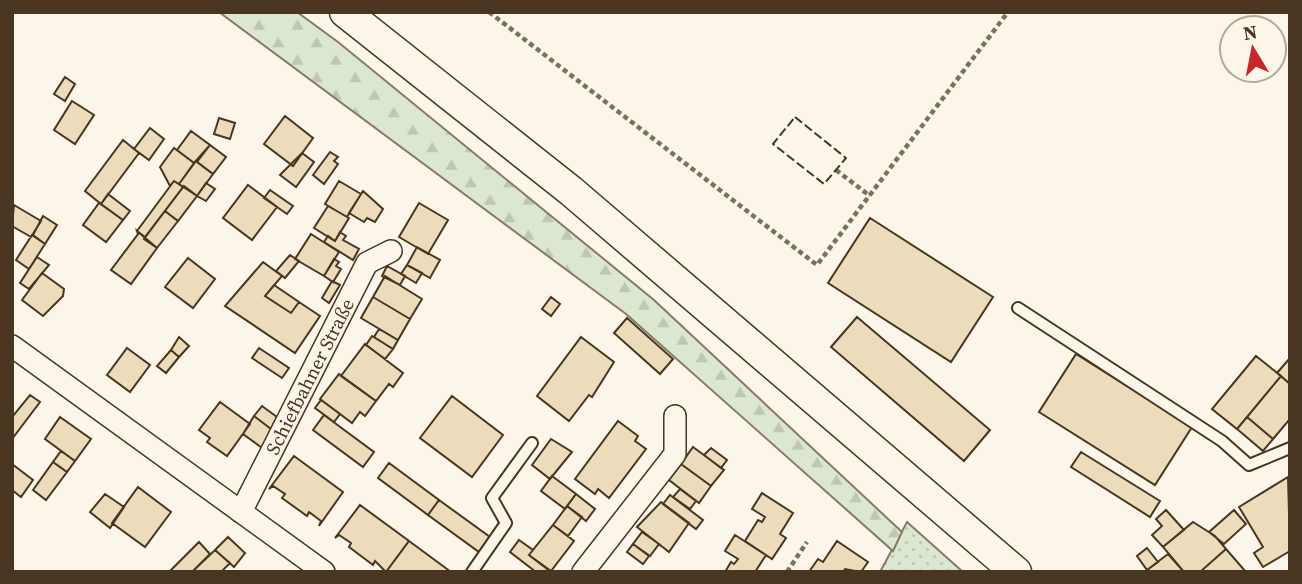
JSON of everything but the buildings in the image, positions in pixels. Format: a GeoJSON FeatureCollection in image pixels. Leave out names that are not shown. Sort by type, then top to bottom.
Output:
{"type":"FeatureCollection","features":[{"type":"Feature","properties":{"kind":"main road"},"geometry":{"type":"LineString","coordinates":[[345,12],[571,191],[1016,572]]}},
{"type":"Feature","properties":{"kind":"street","name":"Schiefbahner Straße"},"geometry":{"type":"LineString","coordinates":[[241,512],[367,263],[391,251]]}},
{"type":"Feature","properties":{"kind":"street"},"geometry":{"type":"LineString","coordinates":[[12,346],[324,572]]}},
{"type":"Feature","properties":{"kind":"street"},"geometry":{"type":"LineString","coordinates":[[583,572],[675,454],[675,416]]}},
{"type":"Feature","properties":{"kind":"lane"},"geometry":{"type":"LineString","coordinates":[[1018,308],[1223,441],[1249,465],[1290,448]]}},
{"type":"Feature","properties":{"kind":"lane"},"geometry":{"type":"LineString","coordinates":[[471,572],[506,523],[492,498],[533,443]]}},
{"type":"Feature","properties":{"kind":"path"},"geometry":{"type":"LineString","coordinates":[[489,12],[817,265],[1008,12]]}},
{"type":"Feature","properties":{"kind":"path"},"geometry":{"type":"LineString","coordinates":[[836,170],[870,196]]}},
{"type":"Feature","properties":{"kind":"path"},"geometry":{"type":"LineString","coordinates":[[787,572],[807,542]]}},
{"type":"Feature","properties":{"kind":"green space"},"geometry":{"type":"Polygon","coordinates":[[[219,12],[297,12],[338,42],[654,300],[902,532],[893,551],[626,314],[219,12]]]}},
{"type":"Feature","properties":{"kind":"green space"},"geometry":{"type":"Polygon","coordinates":[[[907,522],[963,572],[880,572],[907,522]]]}},
{"type":"Feature","properties":{"kind":"fence"},"geometry":{"type":"LineString","coordinates":[[795,117],[846,158],[824,184],[773,144],[795,117]]}}]}
